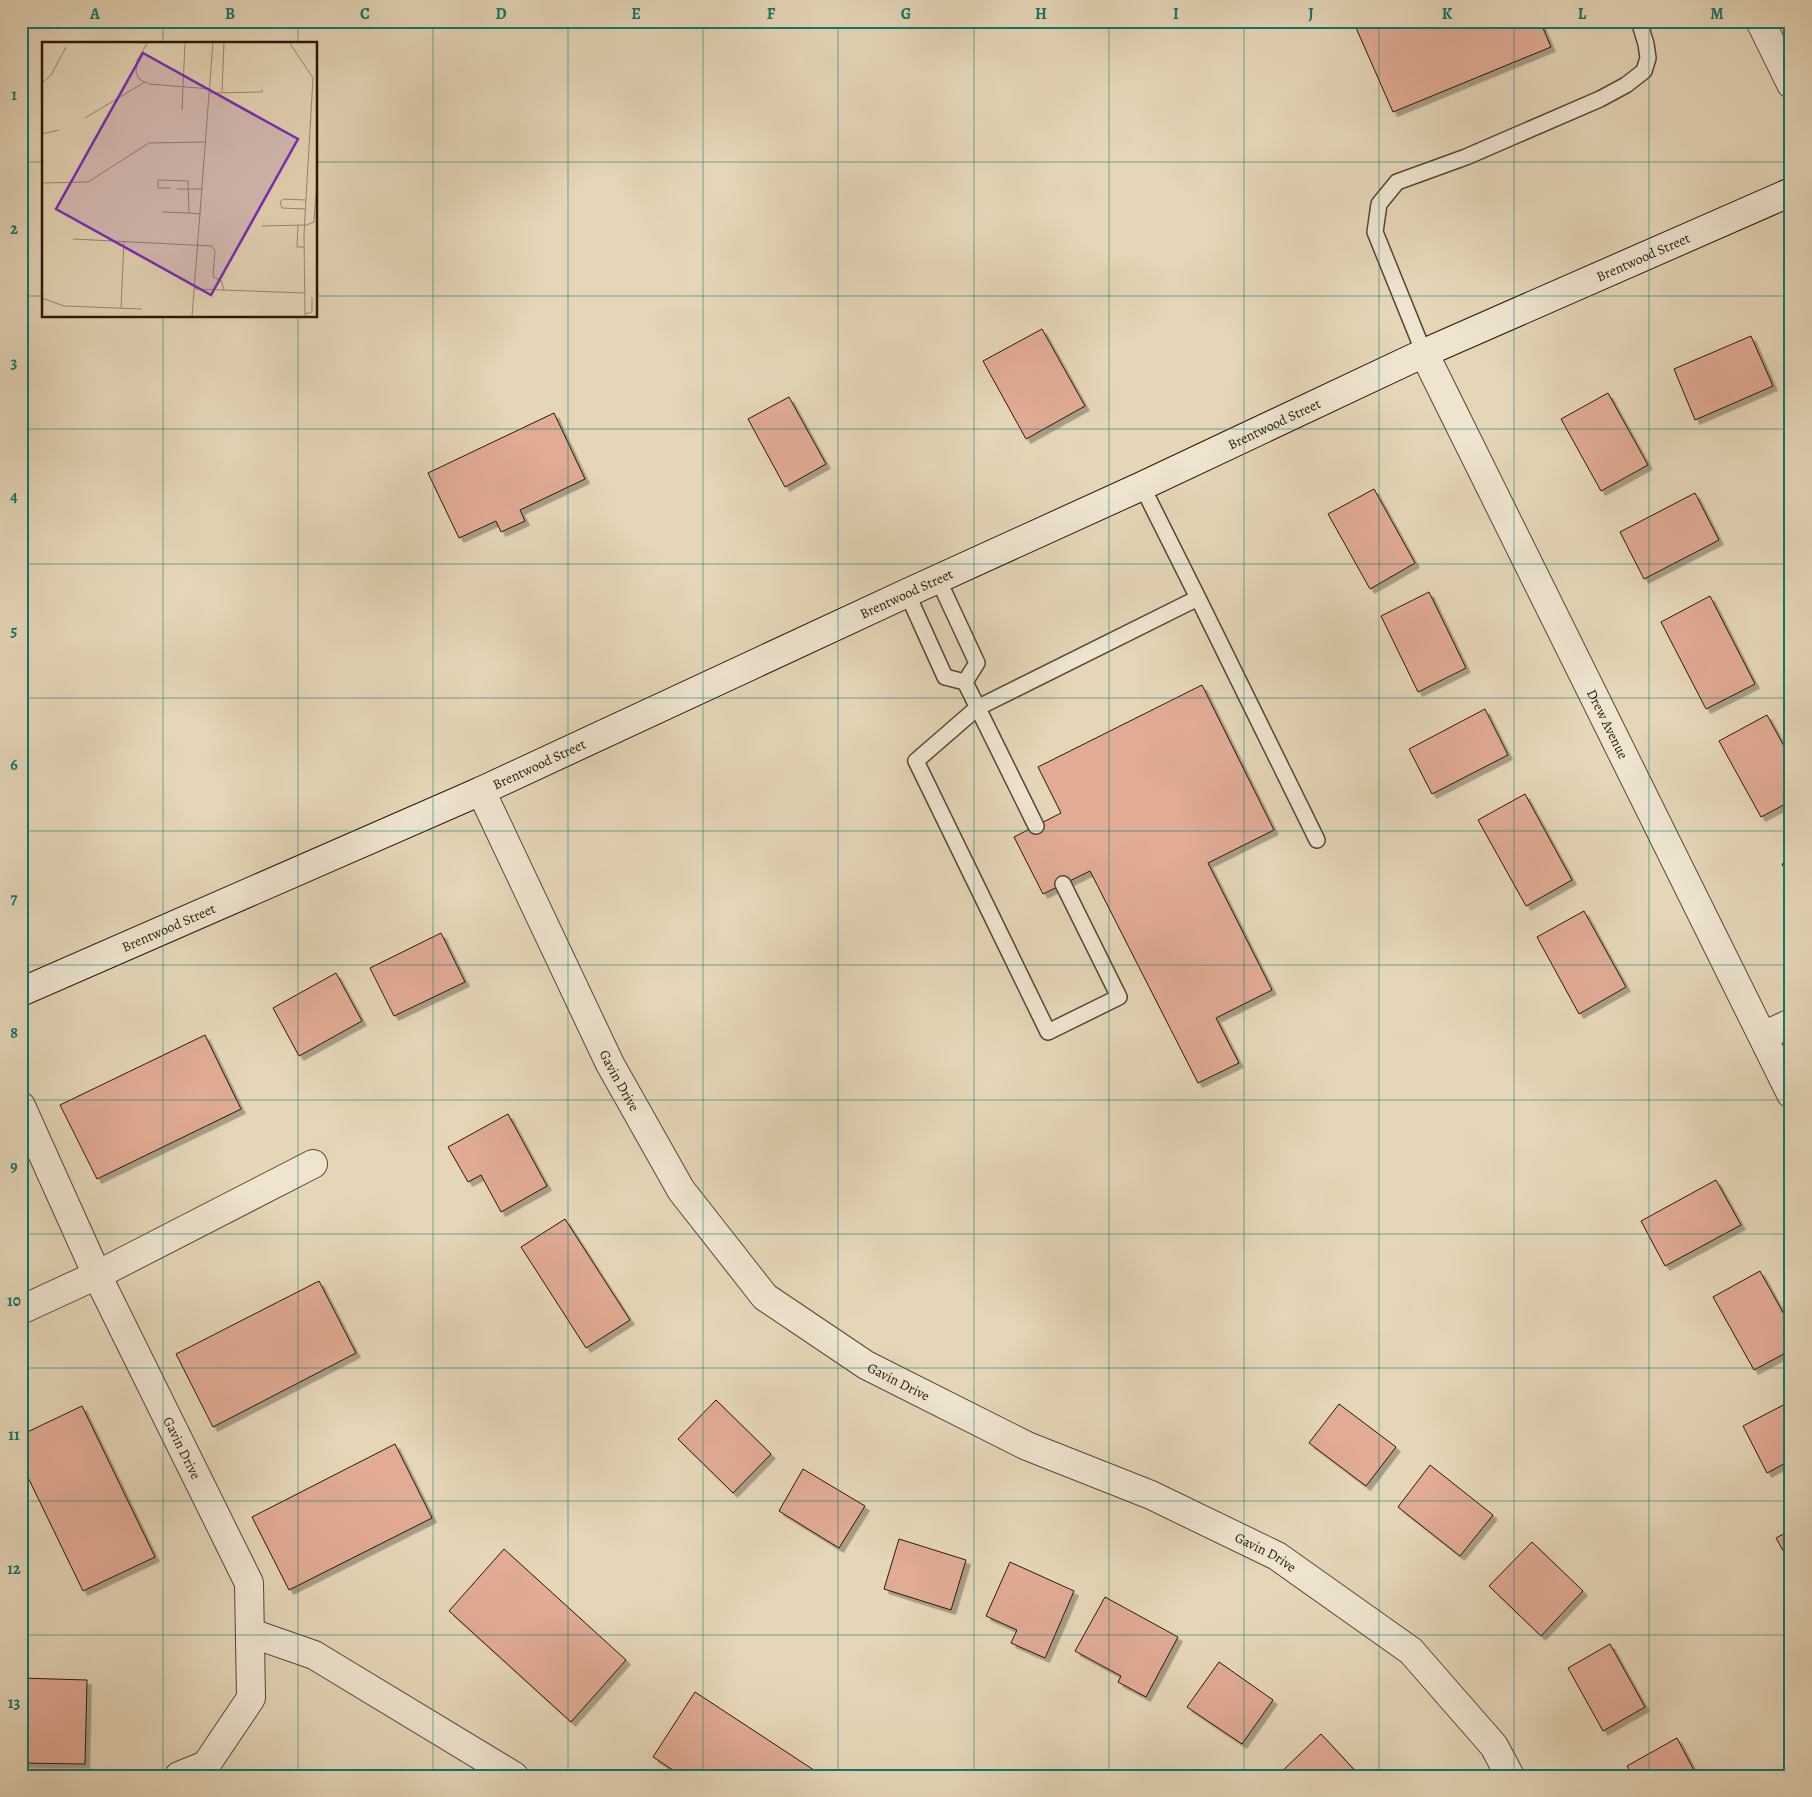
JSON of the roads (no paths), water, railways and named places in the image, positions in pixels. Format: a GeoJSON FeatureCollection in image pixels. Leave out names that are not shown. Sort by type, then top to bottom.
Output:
{"type":"FeatureCollection","features":[{"type":"Feature","properties":{"kind":"street"},"geometry":{"type":"LineString","coordinates":[[1760,21],[1791,84]]}},
{"type":"Feature","properties":{"kind":"street","name":"Brentwood Street"},"geometry":{"type":"LineString","coordinates":[[21,992],[480,791],[1142,486],[1424,353],[1791,192]]}},
{"type":"Feature","properties":{"kind":"street","name":"Drew Avenue"},"geometry":{"type":"LineString","coordinates":[[1424,353],[1791,1094]]}},
{"type":"Feature","properties":{"kind":"street","name":"Gavin Drive"},"geometry":{"type":"LineString","coordinates":[[480,791],[610,1064],[681,1190],[764,1297],[866,1365],[893,1379],[1026,1446],[1151,1495],[1277,1556],[1411,1651],[1494,1746],[1510,1776]]}},
{"type":"Feature","properties":{"kind":"street"},"geometry":{"type":"LineString","coordinates":[[1763,1036],[1791,1023]]}},
{"type":"Feature","properties":{"kind":"street","name":"Gavin Drive"},"geometry":{"type":"LineString","coordinates":[[21,1106],[97,1275],[249,1583],[251,1698],[206,1765],[179,1776]]}},
{"type":"Feature","properties":{"kind":"street"},"geometry":{"type":"LineString","coordinates":[[21,1310],[97,1275],[313,1164]]}},
{"type":"Feature","properties":{"kind":"street"},"geometry":{"type":"LineString","coordinates":[[251,1633],[314,1655],[514,1776]]}},
{"type":"Feature","properties":{"kind":"lane"},"geometry":{"type":"LineString","coordinates":[[1424,353],[1375,232],[1379,204],[1397,182],[1475,153],[1600,99],[1626,85],[1644,71],[1648,58],[1639,21]]}},
{"type":"Feature","properties":{"kind":"lane"},"geometry":{"type":"LineString","coordinates":[[1142,486],[1317,840]]}},
{"type":"Feature","properties":{"kind":"lane"},"geometry":{"type":"LineString","coordinates":[[938,579],[976,663],[965,682]]}},
{"type":"Feature","properties":{"kind":"lane"},"geometry":{"type":"LineString","coordinates":[[908,593],[945,677],[965,682]]}},
{"type":"Feature","properties":{"kind":"lane"},"geometry":{"type":"LineString","coordinates":[[1063,884],[1119,997],[1048,1032],[916,761],[977,708],[1198,598]]}},
{"type":"Feature","properties":{"kind":"lane"},"geometry":{"type":"LineString","coordinates":[[965,682],[1036,826]]}}]}
